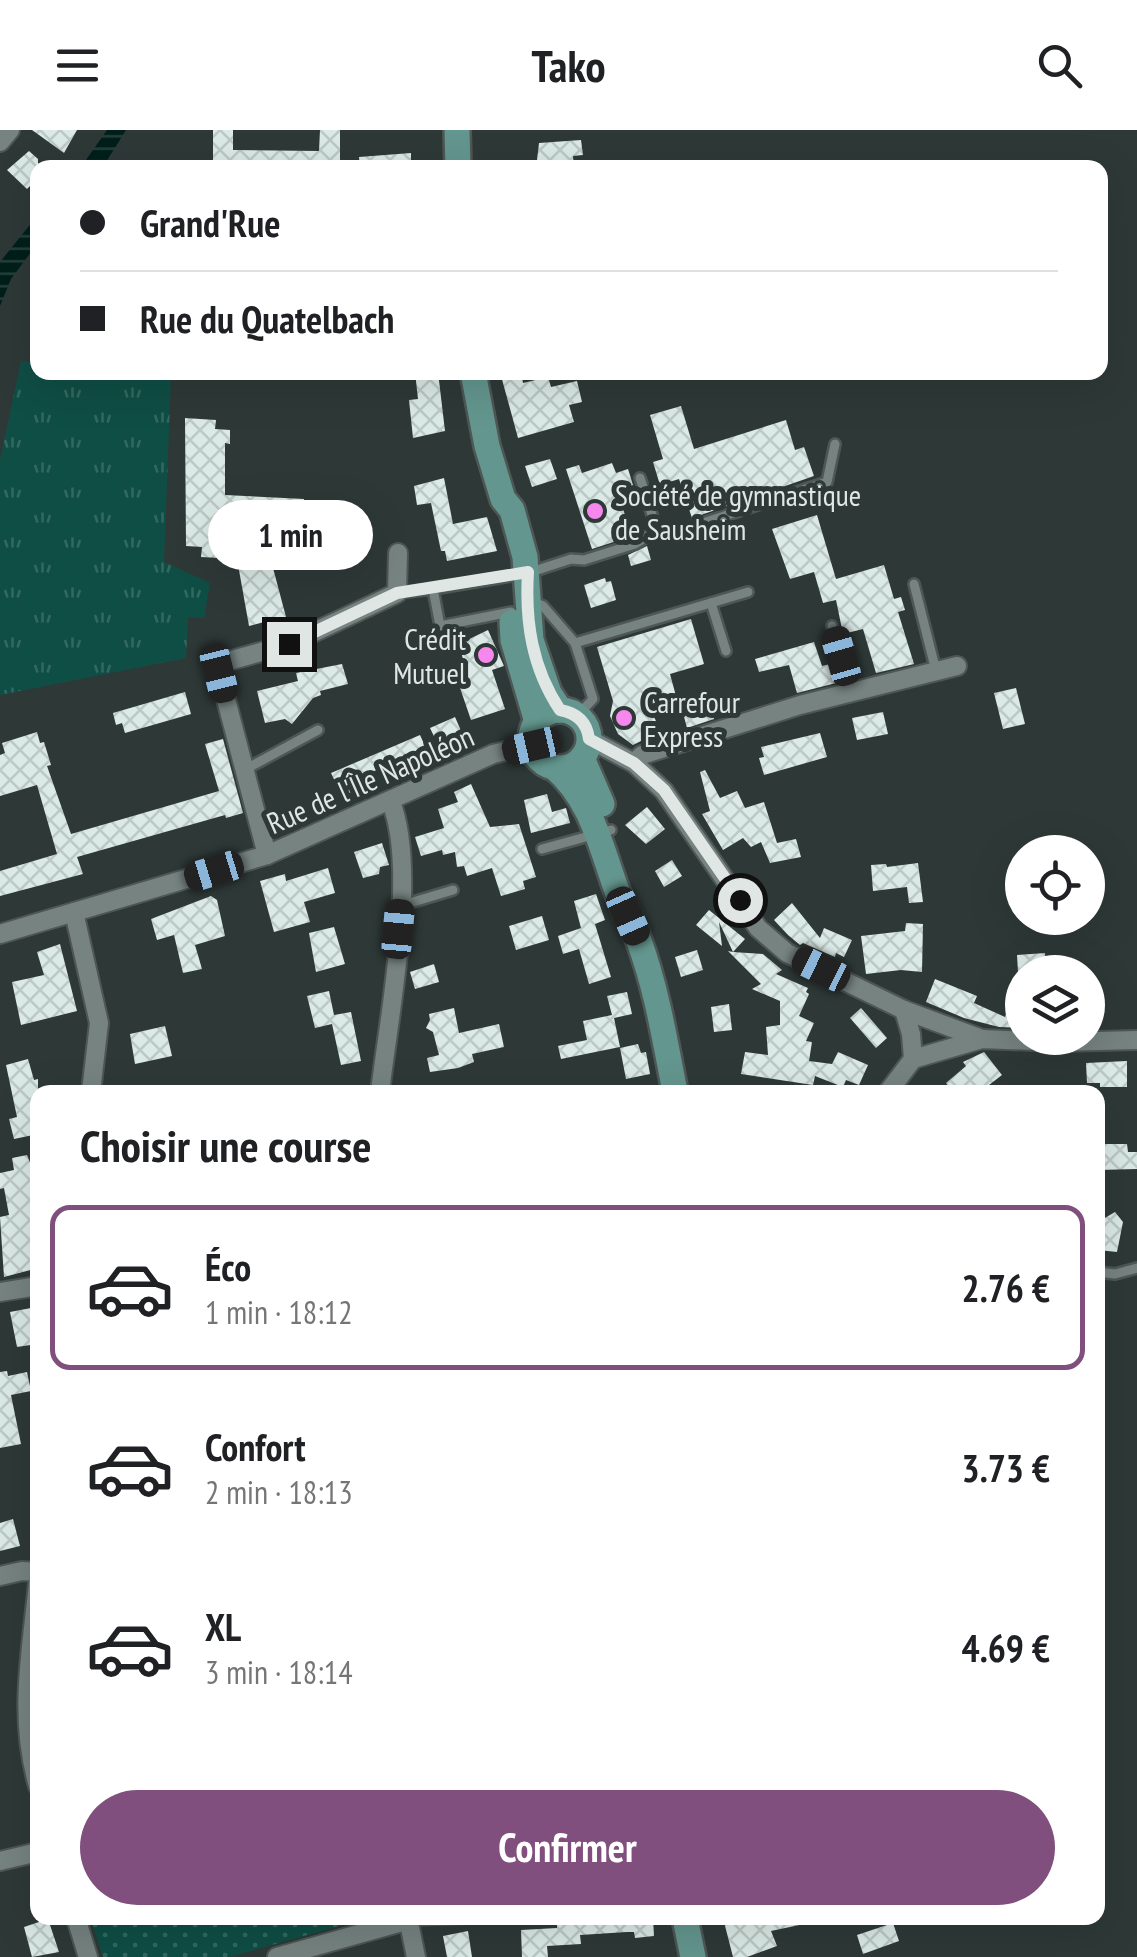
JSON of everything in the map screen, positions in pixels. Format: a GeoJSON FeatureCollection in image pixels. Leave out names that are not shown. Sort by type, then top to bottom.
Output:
{"type":"FeatureCollection","features":[{"type":"Feature","properties":{"kind":"main road"},"geometry":{"type":"LineString","coordinates":[[456,130],[458,160]]}},
{"type":"Feature","properties":{"kind":"main road"},"geometry":{"type":"LineString","coordinates":[[475,380],[487,446],[503,499],[512,510],[520,573],[513,640],[540,760],[570,781],[604,832]]}},
{"type":"Feature","properties":{"kind":"main road"},"geometry":{"type":"LineString","coordinates":[[518,606],[528,625],[549,693],[577,731],[618,894],[638,938],[657,999],[675,1085]]}},
{"type":"Feature","properties":{"kind":"main road"},"geometry":{"type":"LineString","coordinates":[[534,734],[543,716],[577,731]]}},
{"type":"Feature","properties":{"kind":"main road"},"geometry":{"type":"LineString","coordinates":[[554,767],[569,766],[577,731]]}},
{"type":"Feature","properties":{"kind":"main road"},"geometry":{"type":"LineString","coordinates":[[687,1925],[696,1952]]}},
{"type":"Feature","properties":{"kind":"street"},"geometry":{"type":"LineString","coordinates":[[0,142],[10,130]]}},
{"type":"Feature","properties":{"kind":"street"},"geometry":{"type":"LineString","coordinates":[[267,854],[219,673],[224,662],[289,644],[397,593],[398,553]]}},
{"type":"Feature","properties":{"kind":"street"},"geometry":{"type":"LineString","coordinates":[[634,763],[642,755],[800,705],[957,666]]}},
{"type":"Feature","properties":{"kind":"street"},"geometry":{"type":"LineString","coordinates":[[577,731],[634,763],[664,790],[758,928],[788,953],[904,1010],[982,1039],[1137,1040]]}},
{"type":"Feature","properties":{"kind":"street","name":"Rue de l'Île Napoléon"},"geometry":{"type":"LineString","coordinates":[[0,934],[267,854],[534,734]]}},
{"type":"Feature","properties":{"kind":"street"},"geometry":{"type":"LineString","coordinates":[[381,1085],[403,870],[399,822],[390,802]]}},
{"type":"Feature","properties":{"kind":"street"},"geometry":{"type":"LineString","coordinates":[[74,912],[99,1023],[92,1085]]}},
{"type":"Feature","properties":{"kind":"street"},"geometry":{"type":"LineString","coordinates":[[904,1010],[913,1060]]}},
{"type":"Feature","properties":{"kind":"street"},"geometry":{"type":"LineString","coordinates":[[893,1085],[913,1060],[982,1039]]}},
{"type":"Feature","properties":{"kind":"street"},"geometry":{"type":"LineString","coordinates":[[0,1292],[30,1287]]}},
{"type":"Feature","properties":{"kind":"street"},"geometry":{"type":"LineString","coordinates":[[0,1576],[30,1572]]}},
{"type":"Feature","properties":{"kind":"street"},"geometry":{"type":"LineString","coordinates":[[30,1671],[24,1700],[30,1761]]}},
{"type":"Feature","properties":{"kind":"street"},"geometry":{"type":"LineString","coordinates":[[0,1861],[30,1854]]}},
{"type":"Feature","properties":{"kind":"street"},"geometry":{"type":"LineString","coordinates":[[78,1925],[88,1957]]}},
{"type":"Feature","properties":{"kind":"street"},"geometry":{"type":"LineString","coordinates":[[276,1957],[387,1925]]}},
{"type":"Feature","properties":{"kind":"street"},"geometry":{"type":"LineString","coordinates":[[409,1925],[416,1957]]}},
{"type":"Feature","properties":{"kind":"lane"},"geometry":{"type":"LineString","coordinates":[[397,593],[520,573],[571,559],[584,560],[635,544],[657,530],[688,528],[827,482],[835,444]]}},
{"type":"Feature","properties":{"kind":"lane"},"geometry":{"type":"LineString","coordinates":[[640,478],[657,530]]}},
{"type":"Feature","properties":{"kind":"lane"},"geometry":{"type":"LineString","coordinates":[[914,584],[936,671]]}},
{"type":"Feature","properties":{"kind":"lane"},"geometry":{"type":"LineString","coordinates":[[433,589],[440,626],[518,606],[543,606],[575,643],[592,699],[577,731]]}},
{"type":"Feature","properties":{"kind":"lane"},"geometry":{"type":"LineString","coordinates":[[575,643],[748,592]]}},
{"type":"Feature","properties":{"kind":"lane"},"geometry":{"type":"LineString","coordinates":[[711,603],[726,651]]}},
{"type":"Feature","properties":{"kind":"lane"},"geometry":{"type":"LineString","coordinates":[[832,626],[852,692]]}},
{"type":"Feature","properties":{"kind":"lane"},"geometry":{"type":"LineString","coordinates":[[244,770],[318,730]]}},
{"type":"Feature","properties":{"kind":"lane"},"geometry":{"type":"LineString","coordinates":[[542,849],[604,832]]}},
{"type":"Feature","properties":{"kind":"lane"},"geometry":{"type":"LineString","coordinates":[[400,906],[452,890]]}},
{"type":"Feature","properties":{"kind":"lane"},"geometry":{"type":"LineString","coordinates":[[1105,1273],[1137,1268]]}},
{"type":"Feature","properties":{"kind":"green space"},"geometry":{"type":"Polygon","coordinates":[[[21,361],[30,362],[30,380],[171,380],[164,562],[210,583],[204,618],[188,617],[186,658],[0,695],[0,460],[21,361]]]}},
{"type":"Feature","properties":{"kind":"green space"},"geometry":{"type":"Polygon","coordinates":[[[92,1925],[343,1925],[229,1957],[103,1957],[92,1925]]]}},
{"type":"Feature","properties":{"kind":"shaded area"},"geometry":{"type":"Polygon","coordinates":[[[107,130],[126,130],[107,160],[86,160],[107,130]]]}},
{"type":"Feature","properties":{"kind":"shaded area"},"geometry":{"type":"Polygon","coordinates":[[[30,225],[30,253],[11,279],[0,306],[0,262],[30,225]]]}},
{"type":"Feature","properties":{"kind":"building"},"geometry":{"type":"Polygon","coordinates":[[[32,130],[77,130],[64,153],[32,130]]]}},
{"type":"Feature","properties":{"kind":"building"},"geometry":{"type":"Polygon","coordinates":[[[213,130],[233,130],[233,150],[319,151],[320,130],[340,130],[340,160],[213,160],[213,130]]]}},
{"type":"Feature","properties":{"kind":"building"},"geometry":{"type":"Polygon","coordinates":[[[581,140],[583,155],[573,156],[573,160],[537,160],[539,143],[581,140]]]}},
{"type":"Feature","properties":{"kind":"building"},"geometry":{"type":"Polygon","coordinates":[[[29,151],[38,159],[30,160],[27,189],[7,170],[29,151]]]}},
{"type":"Feature","properties":{"kind":"building"},"geometry":{"type":"Polygon","coordinates":[[[411,153],[411,160],[359,157],[411,153]]]}},
{"type":"Feature","properties":{"kind":"building"},"geometry":{"type":"Polygon","coordinates":[[[416,380],[439,380],[445,431],[413,438],[409,400],[418,399],[416,380]]]}},
{"type":"Feature","properties":{"kind":"building"},"geometry":{"type":"Polygon","coordinates":[[[502,380],[549,380],[551,387],[577,381],[582,402],[569,405],[574,422],[518,438],[502,380]]]}},
{"type":"Feature","properties":{"kind":"building"},"geometry":{"type":"Polygon","coordinates":[[[681,406],[694,449],[786,420],[795,450],[804,447],[814,476],[692,518],[679,479],[660,485],[653,462],[663,459],[650,415],[681,406]]]}},
{"type":"Feature","properties":{"kind":"building"},"geometry":{"type":"Polygon","coordinates":[[[185,418],[216,420],[215,429],[230,430],[230,444],[225,443],[225,495],[304,499],[302,551],[268,549],[286,617],[281,618],[283,627],[267,631],[264,622],[249,626],[237,559],[201,557],[202,547],[186,546],[185,418]]]}},
{"type":"Feature","properties":{"kind":"building"},"geometry":{"type":"Polygon","coordinates":[[[550,459],[557,479],[532,487],[525,466],[550,459]]]}},
{"type":"Feature","properties":{"kind":"building"},"geometry":{"type":"Polygon","coordinates":[[[612,463],[616,473],[628,469],[633,485],[617,491],[632,536],[592,549],[566,469],[579,465],[582,473],[612,463]]]}},
{"type":"Feature","properties":{"kind":"building"},"geometry":{"type":"Polygon","coordinates":[[[444,478],[453,524],[487,517],[497,551],[447,561],[445,551],[441,551],[431,503],[417,505],[414,486],[444,478]]]}},
{"type":"Feature","properties":{"kind":"building"},"geometry":{"type":"Polygon","coordinates":[[[817,515],[836,579],[884,565],[894,599],[901,597],[905,610],[898,612],[914,664],[876,673],[863,629],[843,634],[836,600],[823,603],[814,572],[790,579],[772,529],[817,515]]]}},
{"type":"Feature","properties":{"kind":"building"},"geometry":{"type":"Polygon","coordinates":[[[647,546],[651,560],[631,566],[628,555],[647,546]]]}},
{"type":"Feature","properties":{"kind":"building"},"geometry":{"type":"Polygon","coordinates":[[[605,578],[606,582],[611,581],[616,600],[591,608],[584,585],[605,578]]]}},
{"type":"Feature","properties":{"kind":"building"},"geometry":{"type":"Polygon","coordinates":[[[691,619],[704,664],[670,674],[676,696],[648,705],[661,731],[633,745],[618,734],[610,716],[613,701],[597,647],[691,619]]]}},
{"type":"Feature","properties":{"kind":"building"},"geometry":{"type":"Polygon","coordinates":[[[488,630],[504,666],[492,670],[505,709],[471,720],[459,685],[469,682],[459,644],[488,630]]]}},
{"type":"Feature","properties":{"kind":"building"},"geometry":{"type":"Polygon","coordinates":[[[814,642],[822,666],[834,663],[840,682],[797,693],[789,665],[759,672],[755,659],[814,642]]]}},
{"type":"Feature","properties":{"kind":"building"},"geometry":{"type":"Polygon","coordinates":[[[342,664],[348,684],[320,691],[321,695],[313,698],[292,724],[285,719],[265,723],[257,691],[298,681],[296,673],[342,664]]]}},
{"type":"Feature","properties":{"kind":"building"},"geometry":{"type":"Polygon","coordinates":[[[1016,688],[1025,724],[1003,729],[994,693],[1016,688]]]}},
{"type":"Feature","properties":{"kind":"building"},"geometry":{"type":"Polygon","coordinates":[[[185,692],[191,714],[125,733],[122,723],[116,725],[113,713],[185,692]]]}},
{"type":"Feature","properties":{"kind":"building"},"geometry":{"type":"Polygon","coordinates":[[[711,705],[714,719],[687,728],[682,709],[711,705]]]}},
{"type":"Feature","properties":{"kind":"building"},"geometry":{"type":"Polygon","coordinates":[[[883,712],[888,734],[857,740],[852,718],[883,712]]]}},
{"type":"Feature","properties":{"kind":"building"},"geometry":{"type":"Polygon","coordinates":[[[455,717],[465,740],[441,751],[430,728],[455,717]]]}},
{"type":"Feature","properties":{"kind":"building"},"geometry":{"type":"Polygon","coordinates":[[[37,732],[40,743],[44,742],[51,765],[47,766],[71,834],[219,791],[205,744],[223,739],[243,813],[77,857],[83,874],[0,896],[0,871],[57,854],[37,785],[0,796],[0,755],[5,753],[2,743],[37,732]]]}},
{"type":"Feature","properties":{"kind":"building"},"geometry":{"type":"Polygon","coordinates":[[[820,733],[827,757],[764,775],[759,758],[764,757],[761,747],[820,733]]]}},
{"type":"Feature","properties":{"kind":"building"},"geometry":{"type":"Polygon","coordinates":[[[420,735],[425,746],[410,754],[415,763],[397,772],[393,762],[364,776],[368,785],[348,794],[345,787],[339,790],[331,773],[420,735]]]}},
{"type":"Feature","properties":{"kind":"building"},"geometry":{"type":"Polygon","coordinates":[[[705,770],[720,798],[737,791],[745,808],[764,802],[777,843],[796,839],[801,857],[770,863],[761,842],[751,847],[743,838],[723,850],[702,814],[710,811],[700,772],[705,770]]]}},
{"type":"Feature","properties":{"kind":"building"},"geometry":{"type":"Polygon","coordinates":[[[471,784],[490,827],[519,824],[536,877],[523,881],[525,889],[501,896],[492,868],[467,876],[464,866],[457,867],[455,852],[443,855],[442,850],[421,856],[415,837],[444,828],[438,809],[458,802],[454,792],[471,784]]]}},
{"type":"Feature","properties":{"kind":"building"},"geometry":{"type":"Polygon","coordinates":[[[547,794],[552,812],[566,808],[570,823],[531,833],[524,800],[547,794]]]}},
{"type":"Feature","properties":{"kind":"building"},"geometry":{"type":"Polygon","coordinates":[[[647,807],[665,829],[646,844],[625,825],[647,807]]]}},
{"type":"Feature","properties":{"kind":"building"},"geometry":{"type":"Polygon","coordinates":[[[382,843],[389,865],[380,867],[379,874],[363,878],[354,852],[382,843]]]}},
{"type":"Feature","properties":{"kind":"building"},"geometry":{"type":"Polygon","coordinates":[[[672,860],[682,876],[664,887],[655,871],[672,860]]]}},
{"type":"Feature","properties":{"kind":"building"},"geometry":{"type":"Polygon","coordinates":[[[918,863],[923,902],[909,903],[907,887],[873,891],[871,865],[918,863]]]}},
{"type":"Feature","properties":{"kind":"building"},"geometry":{"type":"Polygon","coordinates":[[[328,868],[335,893],[304,902],[310,922],[274,932],[260,881],[285,874],[286,881],[328,868]]]}},
{"type":"Feature","properties":{"kind":"building"},"geometry":{"type":"Polygon","coordinates":[[[596,894],[605,920],[595,924],[611,977],[589,984],[579,949],[563,954],[558,936],[581,928],[574,901],[596,894]]]}},
{"type":"Feature","properties":{"kind":"building"},"geometry":{"type":"Polygon","coordinates":[[[211,896],[217,900],[225,936],[195,945],[202,969],[183,973],[174,935],[157,940],[151,919],[211,896]]]}},
{"type":"Feature","properties":{"kind":"building"},"geometry":{"type":"Polygon","coordinates":[[[792,903],[820,938],[824,928],[852,940],[844,957],[800,945],[788,935],[774,920],[792,903]]]}},
{"type":"Feature","properties":{"kind":"building"},"geometry":{"type":"Polygon","coordinates":[[[709,910],[745,939],[733,952],[719,922],[722,946],[696,925],[709,910]]]}},
{"type":"Feature","properties":{"kind":"building"},"geometry":{"type":"Polygon","coordinates":[[[542,916],[549,940],[516,950],[509,926],[542,916]]]}},
{"type":"Feature","properties":{"kind":"building"},"geometry":{"type":"Polygon","coordinates":[[[906,923],[923,924],[922,972],[866,974],[861,936],[905,931],[906,923]]]}},
{"type":"Feature","properties":{"kind":"building"},"geometry":{"type":"Polygon","coordinates":[[[334,927],[345,964],[316,972],[309,933],[334,927]]]}},
{"type":"Feature","properties":{"kind":"building"},"geometry":{"type":"Polygon","coordinates":[[[60,944],[77,1011],[21,1025],[12,982],[44,975],[37,952],[60,944]]]}},
{"type":"Feature","properties":{"kind":"building"},"geometry":{"type":"Polygon","coordinates":[[[697,950],[703,970],[681,977],[675,957],[697,950]]]}},
{"type":"Feature","properties":{"kind":"building"},"geometry":{"type":"Polygon","coordinates":[[[728,951],[763,954],[782,970],[776,974],[808,988],[799,1016],[814,1023],[806,1041],[812,1042],[809,1061],[832,1064],[838,1052],[868,1065],[859,1085],[846,1080],[844,1085],[838,1085],[815,1076],[813,1085],[741,1074],[745,1052],[768,1055],[766,1027],[780,1025],[780,1001],[752,989],[761,984],[728,951]]]}},
{"type":"Feature","properties":{"kind":"building"},"geometry":{"type":"Polygon","coordinates":[[[434,964],[439,982],[415,989],[410,972],[434,964]]]}},
{"type":"Feature","properties":{"kind":"building"},"geometry":{"type":"Polygon","coordinates":[[[935,979],[977,996],[974,1003],[1005,1017],[1005,1027],[964,1018],[926,1002],[935,979]]]}},
{"type":"Feature","properties":{"kind":"building"},"geometry":{"type":"Polygon","coordinates":[[[329,991],[334,1015],[351,1012],[361,1061],[341,1065],[332,1024],[315,1028],[307,996],[329,991]]]}},
{"type":"Feature","properties":{"kind":"building"},"geometry":{"type":"Polygon","coordinates":[[[627,992],[632,1014],[614,1018],[620,1047],[561,1059],[558,1046],[587,1040],[583,1021],[612,1015],[607,996],[627,992]]]}},
{"type":"Feature","properties":{"kind":"building"},"geometry":{"type":"Polygon","coordinates":[[[729,1004],[732,1030],[714,1032],[711,1007],[729,1004]]]}},
{"type":"Feature","properties":{"kind":"building"},"geometry":{"type":"Polygon","coordinates":[[[454,1008],[459,1033],[499,1024],[504,1047],[472,1054],[474,1062],[458,1068],[430,1072],[427,1058],[439,1055],[433,1032],[426,1028],[429,1014],[454,1008]]]}},
{"type":"Feature","properties":{"kind":"building"},"geometry":{"type":"Polygon","coordinates":[[[861,1008],[887,1038],[876,1048],[850,1018],[861,1008]]]}},
{"type":"Feature","properties":{"kind":"building"},"geometry":{"type":"Polygon","coordinates":[[[165,1026],[172,1056],[135,1064],[130,1034],[165,1026]]]}},
{"type":"Feature","properties":{"kind":"building"},"geometry":{"type":"Polygon","coordinates":[[[638,1044],[641,1053],[646,1052],[650,1074],[626,1079],[620,1048],[638,1044]]]}},
{"type":"Feature","properties":{"kind":"building"},"geometry":{"type":"Polygon","coordinates":[[[984,1052],[1002,1075],[989,1085],[948,1085],[966,1066],[963,1062],[984,1052]]]}},
{"type":"Feature","properties":{"kind":"building"},"geometry":{"type":"Polygon","coordinates":[[[28,1059],[34,1080],[38,1079],[38,1085],[30,1085],[30,1136],[14,1139],[9,1119],[17,1117],[6,1065],[28,1059]]]}},
{"type":"Feature","properties":{"kind":"building"},"geometry":{"type":"Polygon","coordinates":[[[1127,1061],[1127,1087],[1087,1083],[1086,1063],[1127,1061]]]}},
{"type":"Feature","properties":{"kind":"building"},"geometry":{"type":"Polygon","coordinates":[[[1105,1144],[1127,1144],[1128,1152],[1137,1152],[1137,1169],[1105,1170],[1105,1144]]]}},
{"type":"Feature","properties":{"kind":"building"},"geometry":{"type":"Polygon","coordinates":[[[27,1155],[30,1162],[30,1270],[4,1277],[0,1217],[9,1215],[4,1188],[0,1189],[0,1173],[14,1170],[12,1158],[27,1155]]]}},
{"type":"Feature","properties":{"kind":"building"},"geometry":{"type":"Polygon","coordinates":[[[1115,1212],[1123,1222],[1117,1252],[1105,1251],[1105,1218],[1115,1212]]]}},
{"type":"Feature","properties":{"kind":"building"},"geometry":{"type":"Polygon","coordinates":[[[30,1308],[30,1345],[17,1347],[10,1312],[30,1308]]]}},
{"type":"Feature","properties":{"kind":"building"},"geometry":{"type":"Polygon","coordinates":[[[7,1371],[8,1376],[27,1372],[30,1391],[11,1395],[21,1444],[0,1448],[0,1372],[7,1371]]]}},
{"type":"Feature","properties":{"kind":"building"},"geometry":{"type":"Polygon","coordinates":[[[13,1519],[20,1546],[0,1551],[0,1523],[13,1519]]]}},
{"type":"Feature","properties":{"kind":"building"},"geometry":{"type":"Polygon","coordinates":[[[50,1925],[59,1952],[32,1957],[24,1927],[50,1925]]]}},
{"type":"Feature","properties":{"kind":"building"},"geometry":{"type":"Polygon","coordinates":[[[653,1925],[654,1936],[635,1938],[634,1932],[580,1935],[581,1944],[547,1946],[548,1957],[522,1957],[521,1930],[653,1925]]]}},
{"type":"Feature","properties":{"kind":"building"},"geometry":{"type":"Polygon","coordinates":[[[725,1925],[799,1925],[771,1931],[777,1946],[747,1957],[733,1957],[725,1925]]]}},
{"type":"Feature","properties":{"kind":"building"},"geometry":{"type":"Polygon","coordinates":[[[894,1925],[899,1941],[863,1954],[857,1935],[894,1925]]]}},
{"type":"Feature","properties":{"kind":"building"},"geometry":{"type":"Polygon","coordinates":[[[468,1931],[472,1957],[447,1957],[443,1936],[468,1931]]]}},
{"type":"Feature","properties":{"kind":"place","name":"Société de gymnastique de Sausheim"},"geometry":{"type":"Point","coordinates":[595,511]}},
{"type":"Feature","properties":{"kind":"place","name":"Crédit Mutuel"},"geometry":{"type":"Point","coordinates":[486,655]}},
{"type":"Feature","properties":{"kind":"place","name":"Carrefour Express"},"geometry":{"type":"Point","coordinates":[624,718]}},
{"type":"Feature","properties":{"kind":"route"},"geometry":{"type":"LineString","coordinates":[[289,644],[397,593],[528,572],[528,625],[549,693],[560,710],[584,722],[589,739],[634,763],[664,790],[740,900]]}}]}
